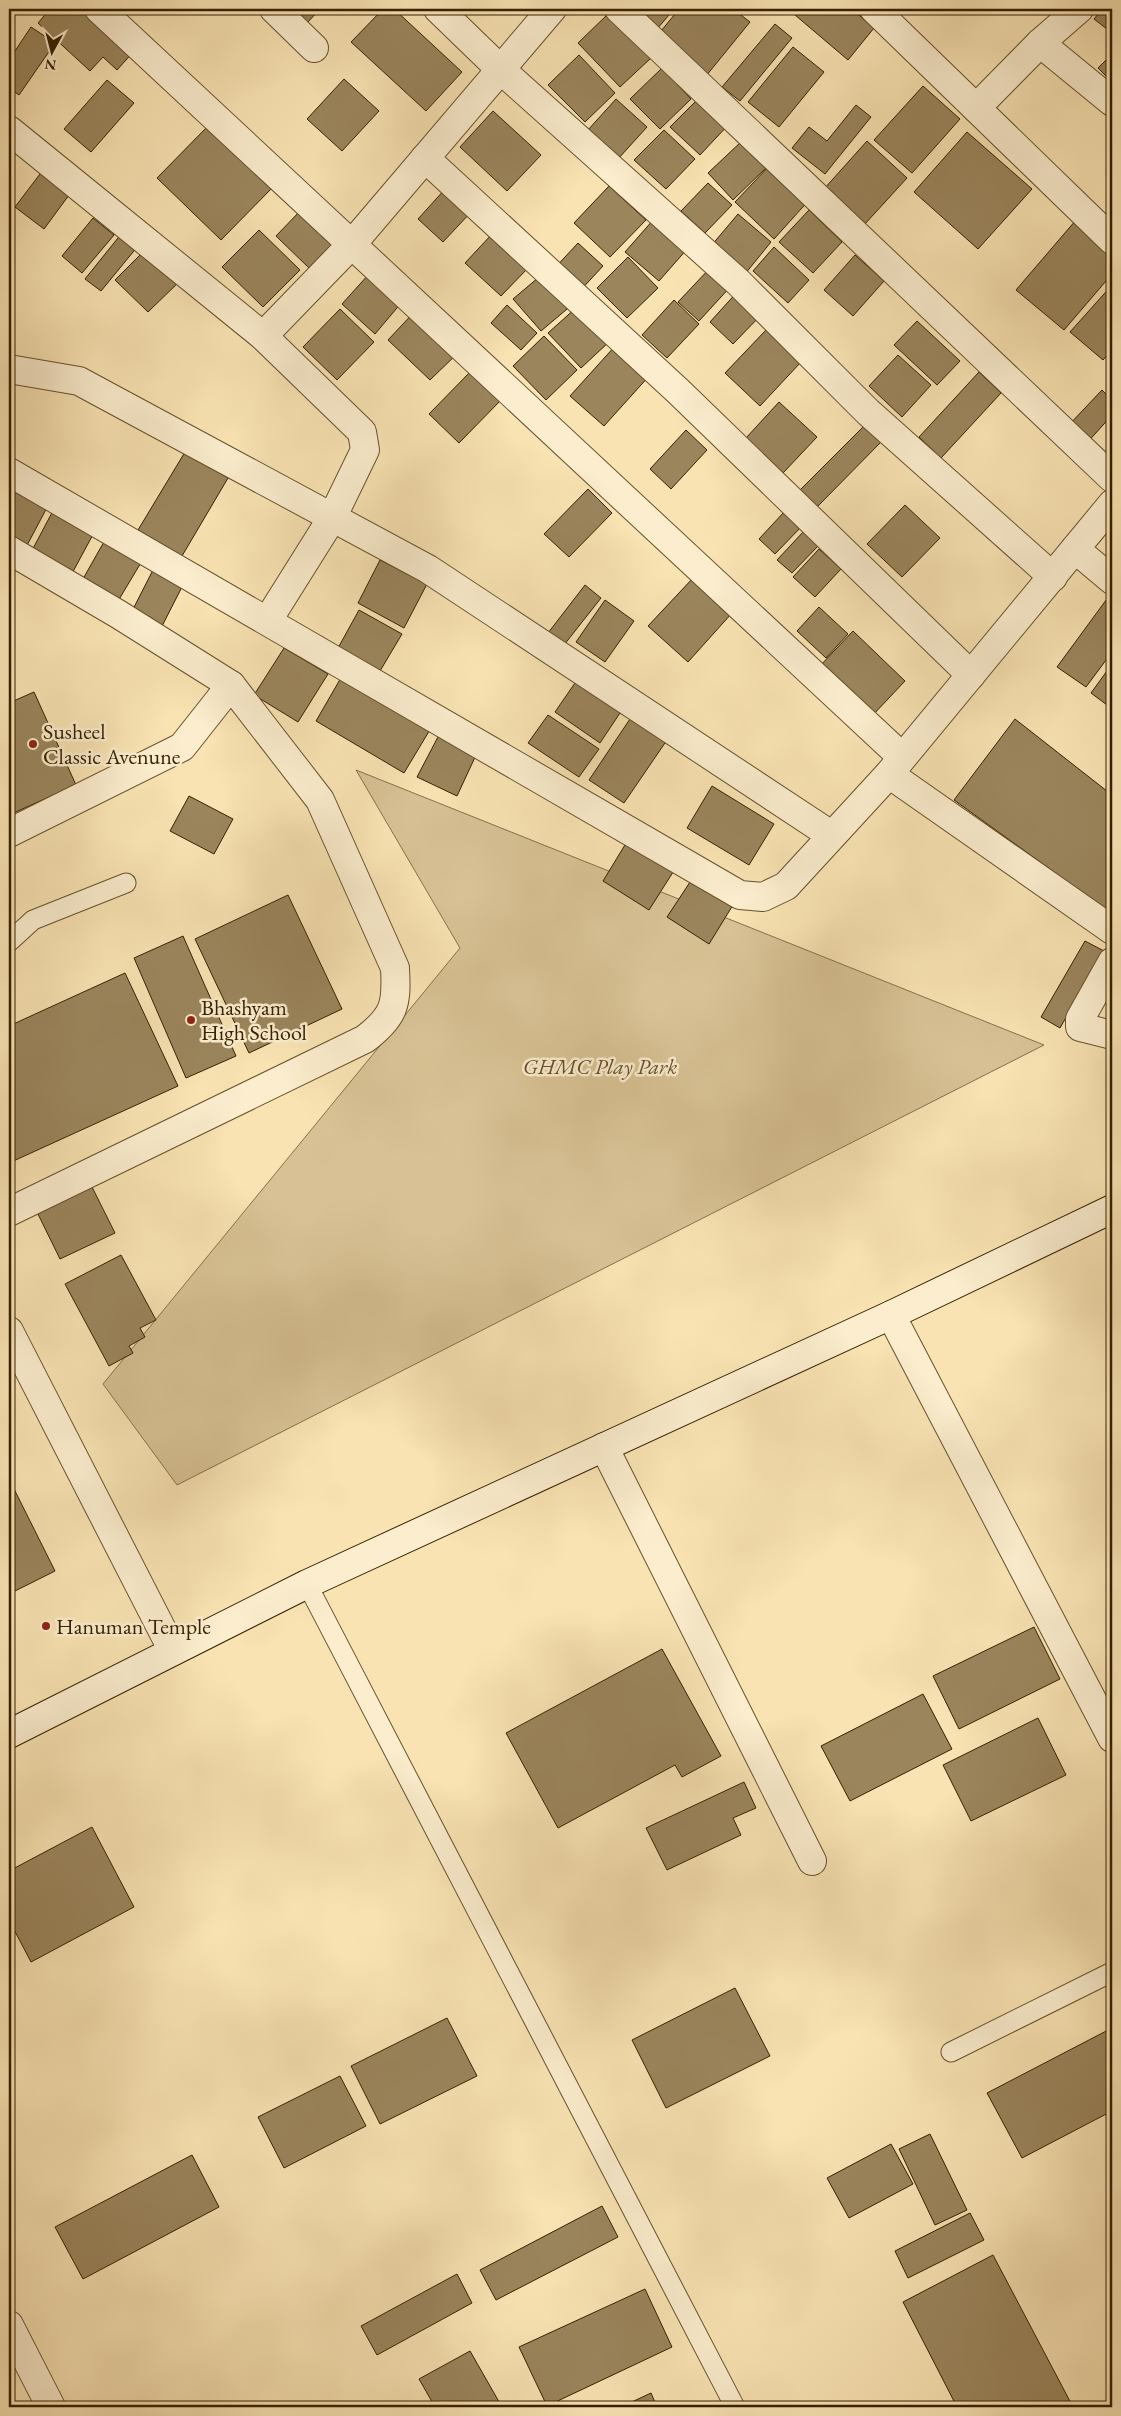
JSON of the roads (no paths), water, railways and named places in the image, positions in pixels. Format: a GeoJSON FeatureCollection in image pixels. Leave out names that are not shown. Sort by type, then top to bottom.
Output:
{"type":"FeatureCollection","features":[{"type":"Feature","properties":{"kind":"street"},"geometry":{"type":"LineString","coordinates":[[99,9],[352,244],[896,765],[1112,930]]}},
{"type":"Feature","properties":{"kind":"street"},"geometry":{"type":"LineString","coordinates":[[274,9],[314,48]]}},
{"type":"Feature","properties":{"kind":"street"},"geometry":{"type":"LineString","coordinates":[[438,9],[500,69],[738,282],[868,412],[1053,577]]}},
{"type":"Feature","properties":{"kind":"street"},"geometry":{"type":"LineString","coordinates":[[263,336],[352,244],[552,9]]}},
{"type":"Feature","properties":{"kind":"street"},"geometry":{"type":"LineString","coordinates":[[619,9],[1112,478]]}},
{"type":"Feature","properties":{"kind":"street"},"geometry":{"type":"LineString","coordinates":[[874,9],[1112,240]]}},
{"type":"Feature","properties":{"kind":"street"},"geometry":{"type":"LineString","coordinates":[[976,108],[1040,43],[1079,9]]}},
{"type":"Feature","properties":{"kind":"street"},"geometry":{"type":"LineString","coordinates":[[1040,43],[1112,102]]}},
{"type":"Feature","properties":{"kind":"street"},"geometry":{"type":"LineString","coordinates":[[9,130],[263,336],[362,432],[365,450],[332,518],[268,620]]}},
{"type":"Feature","properties":{"kind":"street"},"geometry":{"type":"LineString","coordinates":[[425,158],[678,391],[971,675]]}},
{"type":"Feature","properties":{"kind":"street"},"geometry":{"type":"LineString","coordinates":[[9,369],[78,381],[428,569],[831,835]]}},
{"type":"Feature","properties":{"kind":"street"},"geometry":{"type":"LineString","coordinates":[[9,472],[268,620],[740,896],[763,897],[786,886],[896,765],[1112,504]]}},
{"type":"Feature","properties":{"kind":"street"},"geometry":{"type":"LineString","coordinates":[[1075,549],[1112,580]]}},
{"type":"Feature","properties":{"kind":"street"},"geometry":{"type":"LineString","coordinates":[[9,550],[118,614],[230,685],[320,800],[395,968],[397,996],[390,1013],[379,1028],[365,1039],[9,1212]]}},
{"type":"Feature","properties":{"kind":"street"},"geometry":{"type":"LineString","coordinates":[[9,833],[182,747],[230,685]]}},
{"type":"Feature","properties":{"kind":"street"},"geometry":{"type":"LineString","coordinates":[[1112,962],[1080,1018],[1080,1027],[1112,1034]]}},
{"type":"Feature","properties":{"kind":"street"},"geometry":{"type":"LineString","coordinates":[[9,1734],[307,1584],[891,1314],[1112,1209]]}},
{"type":"Feature","properties":{"kind":"street"},"geometry":{"type":"LineString","coordinates":[[891,1314],[1112,1738]]}},
{"type":"Feature","properties":{"kind":"street"},"geometry":{"type":"LineString","coordinates":[[10,1338],[173,1652]]}},
{"type":"Feature","properties":{"kind":"street"},"geometry":{"type":"LineString","coordinates":[[604,1447],[812,1861]]}},
{"type":"Feature","properties":{"kind":"street"},"geometry":{"type":"LineString","coordinates":[[9,2325],[51,2407]]}},
{"type":"Feature","properties":{"kind":"lane"},"geometry":{"type":"LineString","coordinates":[[9,942],[33,920],[126,883]]}},
{"type":"Feature","properties":{"kind":"lane"},"geometry":{"type":"LineString","coordinates":[[307,1584],[735,2407]]}},
{"type":"Feature","properties":{"kind":"lane"},"geometry":{"type":"LineString","coordinates":[[951,2052],[1112,1972]]}},
{"type":"Feature","properties":{"kind":"place","name":"Susheel Classic Avenune"},"geometry":{"type":"Point","coordinates":[33,744]}},
{"type":"Feature","properties":{"kind":"place","name":"Bhashyam High School"},"geometry":{"type":"Point","coordinates":[191,1020]}},
{"type":"Feature","properties":{"kind":"place","name":"Hanuman Temple"},"geometry":{"type":"Point","coordinates":[46,1626]}},
{"type":"Feature","properties":{"kind":"park label","name":"GHMC Play Park"},"geometry":{"type":"Point","coordinates":[600,1066]}}]}
